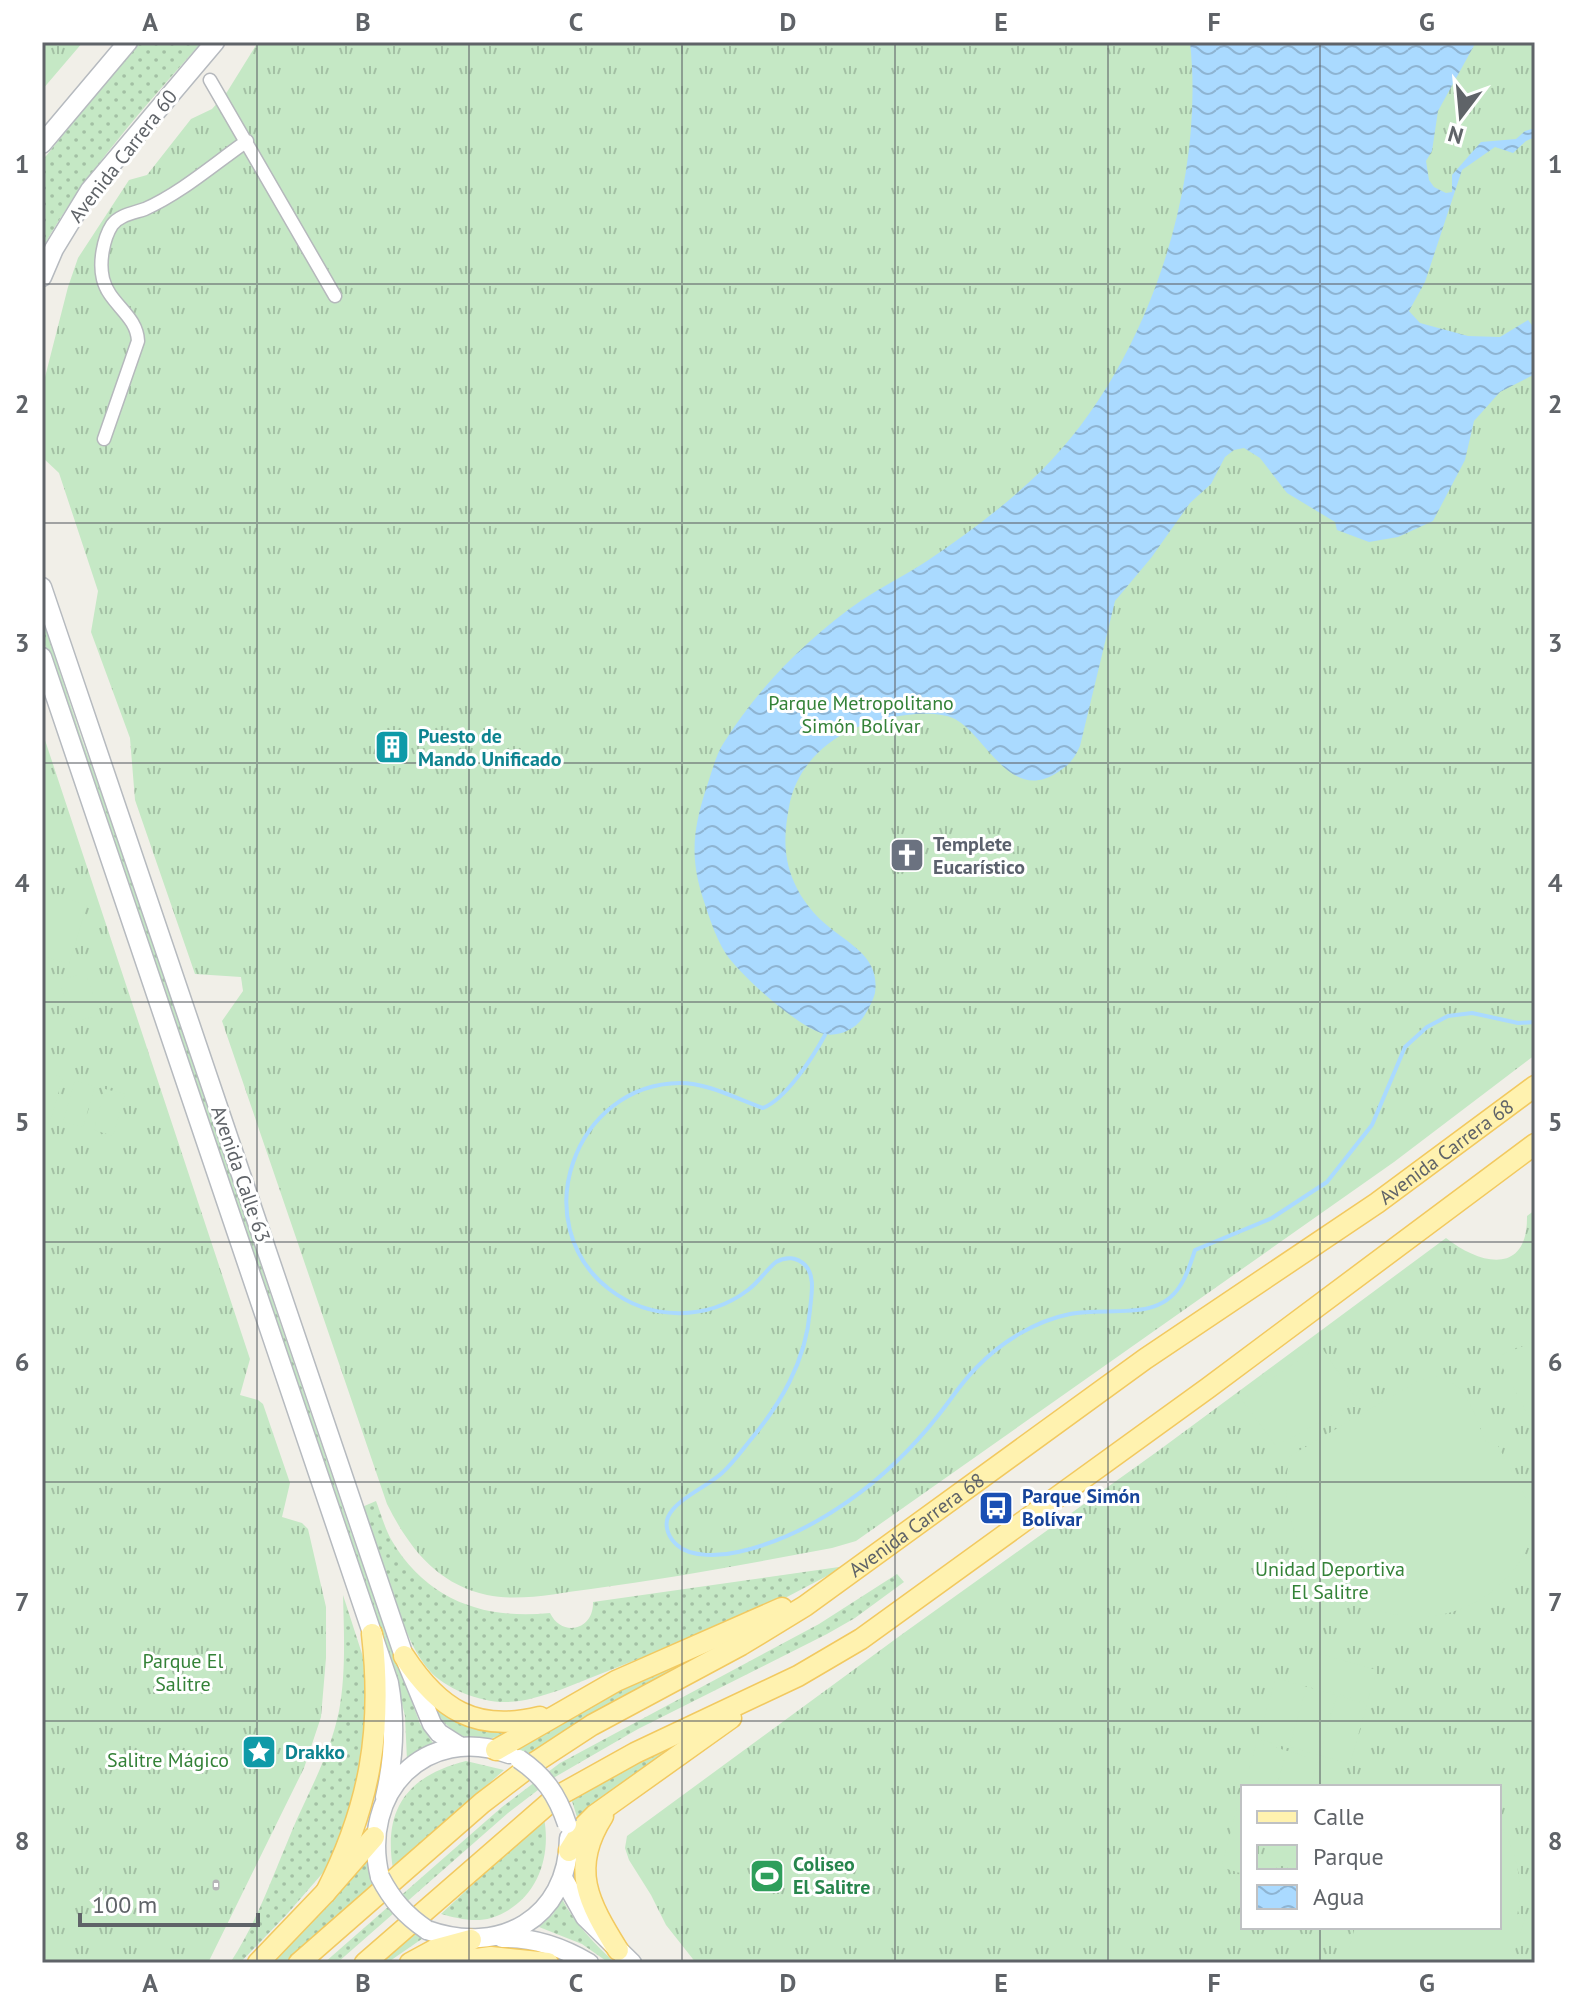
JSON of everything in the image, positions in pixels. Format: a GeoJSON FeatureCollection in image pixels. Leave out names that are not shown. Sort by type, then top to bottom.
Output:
{"type":"FeatureCollection","features":[{"type":"Feature","properties":{"kind":"main road"},"geometry":{"type":"LineString","coordinates":[[42,144],[128,42]]}},
{"type":"Feature","properties":{"kind":"main road","name":"Avenida Carrera 60"},"geometry":{"type":"LineString","coordinates":[[42,277],[60,238],[90,190],[215,42]]}},
{"type":"Feature","properties":{"kind":"main road","name":"Avenida Calle 63"},"geometry":{"type":"LineString","coordinates":[[42,587],[404,1656],[432,1724],[439,1733],[461,1747]]}},
{"type":"Feature","properties":{"kind":"main road","name":"Avenida Calle 63"},"geometry":{"type":"LineString","coordinates":[[42,657],[389,1683],[393,1754],[385,1797]]}},
{"type":"Feature","properties":{"kind":"main road","name":"Avenida Carrera 68"},"geometry":{"type":"LineString","coordinates":[[299,1963],[482,1803],[537,1761],[592,1725],[774,1625],[833,1586],[1145,1359],[1321,1242],[1535,1086]]}},
{"type":"Feature","properties":{"kind":"main road"},"geometry":{"type":"LineString","coordinates":[[365,1963],[556,1797],[635,1753],[763,1694],[861,1639],[1208,1388],[1535,1144]]}},
{"type":"Feature","properties":{"kind":"main road"},"geometry":{"type":"LineString","coordinates":[[224,1196],[246,1190]]}},
{"type":"Feature","properties":{"kind":"main road"},"geometry":{"type":"LineString","coordinates":[[496,1750],[616,1681],[833,1586]]}},
{"type":"Feature","properties":{"kind":"main road"},"geometry":{"type":"LineString","coordinates":[[326,1892],[353,1835],[370,1770],[377,1710],[372,1634]]}},
{"type":"Feature","properties":{"kind":"main road"},"geometry":{"type":"LineString","coordinates":[[404,1656],[439,1700],[465,1715],[506,1723],[559,1712]]}},
{"type":"Feature","properties":{"kind":"main road"},"geometry":{"type":"LineString","coordinates":[[569,1851],[585,1825],[615,1800],[688,1751],[763,1694]]}},
{"type":"Feature","properties":{"kind":"main road"},"geometry":{"type":"LineString","coordinates":[[410,1963],[434,1950],[481,1939],[514,1930],[535,1917],[551,1899],[563,1878],[569,1851],[567,1824],[550,1786],[519,1759],[496,1750],[461,1747],[431,1755],[417,1763],[385,1797],[374,1837],[375,1857],[380,1877],[391,1898],[407,1916],[427,1930],[448,1937],[481,1939],[518,1937],[561,1948],[589,1963]]}},
{"type":"Feature","properties":{"kind":"main road"},"geometry":{"type":"LineString","coordinates":[[615,1800],[598,1823],[592,1839],[585,1881],[595,1914],[625,1957]]}},
{"type":"Feature","properties":{"kind":"main road"},"geometry":{"type":"LineString","coordinates":[[258,1963],[374,1837]]}},
{"type":"Feature","properties":{"kind":"main road"},"geometry":{"type":"LineString","coordinates":[[563,1878],[585,1917],[625,1957]]}},
{"type":"Feature","properties":{"kind":"main road"},"geometry":{"type":"LineString","coordinates":[[446,1963],[491,1957],[548,1963]]}},
{"type":"Feature","properties":{"kind":"street"},"geometry":{"type":"LineString","coordinates":[[210,80],[335,296]]}},
{"type":"Feature","properties":{"kind":"street"},"geometry":{"type":"LineString","coordinates":[[104,439],[138,341],[135,325],[110,297],[103,280],[103,254],[110,231],[117,220],[159,202],[247,141]]}},
{"type":"Feature","properties":{"kind":"green space"},"geometry":{"type":"Polygon","coordinates":[[[42,42],[83,42],[42,90],[42,42]]]}},
{"type":"Feature","properties":{"kind":"green space"},"geometry":{"type":"Polygon","coordinates":[[[138,42],[202,42],[96,167],[42,249],[42,161],[138,42]]]}},
{"type":"Feature","properties":{"kind":"green space","name":"Parque Metropolitano Simón Bolívar"},"geometry":{"type":"Polygon","coordinates":[[[258,42],[1535,42],[1535,1055],[1394,1162],[856,1541],[682,1575],[526,1597],[487,1595],[469,1590],[439,1573],[415,1549],[387,1504],[222,1021],[243,991],[241,977],[195,974],[135,800],[130,738],[91,632],[98,591],[59,473],[42,457],[44,381],[78,258],[129,180],[147,175],[191,119],[212,109],[227,92],[258,42]]]}},
{"type":"Feature","properties":{"kind":"green space"},"geometry":{"type":"Polygon","coordinates":[[[42,617],[82,740],[225,1145],[264,1275],[352,1535],[420,1724],[435,1746],[407,1761],[405,1716],[398,1687],[42,636],[42,617]]]}},
{"type":"Feature","properties":{"kind":"green space","name":"Parque El Salitre"},"geometry":{"type":"Polygon","coordinates":[[[42,731],[250,1359],[240,1395],[263,1404],[290,1483],[282,1517],[302,1523],[308,1529],[326,1607],[321,1717],[304,1768],[208,1963],[42,1963],[42,731]]]}},
{"type":"Feature","properties":{"kind":"green space"},"geometry":{"type":"Polygon","coordinates":[[[54,894],[87,905],[69,964],[42,956],[42,932],[54,894]]]}},
{"type":"Feature","properties":{"kind":"green space"},"geometry":{"type":"Polygon","coordinates":[[[85,972],[100,1014],[74,1023],[59,981],[85,972]]]}},
{"type":"Feature","properties":{"kind":"green space"},"geometry":{"type":"Polygon","coordinates":[[[43,1071],[63,1077],[51,1119],[42,1116],[43,1071]]]}},
{"type":"Feature","properties":{"kind":"green space"},"geometry":{"type":"Polygon","coordinates":[[[75,1080],[95,1086],[83,1127],[63,1122],[75,1080]]]}},
{"type":"Feature","properties":{"kind":"green space"},"geometry":{"type":"Polygon","coordinates":[[[105,1089],[125,1094],[113,1136],[94,1130],[105,1089]]]}},
{"type":"Feature","properties":{"kind":"green space","name":"Unidad Deportiva El Salitre"},"geometry":{"type":"Polygon","coordinates":[[[1535,1210],[1535,1963],[696,1963],[666,1925],[629,1860],[625,1848],[627,1836],[1446,1238],[1473,1254],[1500,1260],[1520,1249],[1527,1216],[1535,1210]]]}},
{"type":"Feature","properties":{"kind":"green space"},"geometry":{"type":"Polygon","coordinates":[[[1535,1341],[1535,1428],[1497,1357],[1535,1341]]]}},
{"type":"Feature","properties":{"kind":"green space"},"geometry":{"type":"Polygon","coordinates":[[[1320,1345],[1353,1394],[1359,1396],[1360,1403],[1276,1446],[1242,1400],[1320,1345]]]}},
{"type":"Feature","properties":{"kind":"green space"},"geometry":{"type":"Polygon","coordinates":[[[1433,1376],[1444,1378],[1462,1391],[1474,1411],[1486,1443],[1495,1440],[1535,1515],[1535,1523],[1529,1545],[1518,1565],[1477,1601],[1438,1615],[1396,1615],[1358,1601],[1324,1577],[1300,1543],[1287,1503],[1290,1456],[1418,1381],[1433,1376]]]}},
{"type":"Feature","properties":{"kind":"green space"},"geometry":{"type":"Polygon","coordinates":[[[376,1501],[390,1536],[406,1561],[440,1592],[480,1609],[502,1613],[550,1613],[555,1621],[569,1628],[588,1619],[593,1602],[846,1566],[764,1609],[560,1690],[520,1701],[497,1702],[465,1694],[444,1683],[421,1660],[404,1625],[362,1507],[376,1501]]]}},
{"type":"Feature","properties":{"kind":"green space"},"geometry":{"type":"Polygon","coordinates":[[[897,1574],[904,1582],[855,1618],[638,1729],[555,1777],[508,1813],[337,1963],[324,1963],[502,1807],[560,1763],[819,1624],[897,1574]]]}},
{"type":"Feature","properties":{"kind":"green space"},"geometry":{"type":"Polygon","coordinates":[[[343,1595],[364,1660],[369,1695],[365,1766],[334,1860],[240,1963],[230,1963],[258,1911],[331,1739],[343,1683],[343,1595]]]}},
{"type":"Feature","properties":{"kind":"green space"},"geometry":{"type":"Polygon","coordinates":[[[718,1646],[532,1755],[515,1748],[645,1675],[718,1646]]]}},
{"type":"Feature","properties":{"kind":"green space"},"geometry":{"type":"Polygon","coordinates":[[[1317,1653],[1377,1670],[1367,1703],[1307,1685],[1317,1653]]]}},
{"type":"Feature","properties":{"kind":"green space"},"geometry":{"type":"Polygon","coordinates":[[[1276,1678],[1336,1695],[1321,1750],[1337,1696],[1367,1704],[1350,1764],[1290,1747],[1305,1693],[1288,1748],[1258,1739],[1276,1678]]]}},
{"type":"Feature","properties":{"kind":"green space"},"geometry":{"type":"Polygon","coordinates":[[[431,1702],[518,1727],[491,1738],[468,1738],[447,1726],[431,1702]]]}},
{"type":"Feature","properties":{"kind":"green space"},"geometry":{"type":"Polygon","coordinates":[[[705,1727],[577,1817],[571,1798],[705,1727]]]}},
{"type":"Feature","properties":{"kind":"green space"},"geometry":{"type":"Polygon","coordinates":[[[1257,1742],[1318,1760],[1311,1785],[1278,1785],[1285,1757],[1277,1785],[1245,1785],[1257,1742]]]}},
{"type":"Feature","properties":{"kind":"green space"},"geometry":{"type":"Polygon","coordinates":[[[466,1761],[504,1770],[393,1869],[392,1829],[396,1812],[404,1798],[428,1776],[466,1761]]]}},
{"type":"Feature","properties":{"kind":"green space"},"geometry":{"type":"Polygon","coordinates":[[[1238,1805],[1241,1806],[1241,1873],[1221,1867],[1238,1805]]]}},
{"type":"Feature","properties":{"kind":"green space"},"geometry":{"type":"Polygon","coordinates":[[[544,1818],[546,1834],[542,1864],[537,1878],[519,1902],[491,1918],[479,1920],[441,1914],[544,1818]]]}},
{"type":"Feature","properties":{"kind":"green space"},"geometry":{"type":"Polygon","coordinates":[[[1501,1826],[1510,1845],[1519,1879],[1517,1916],[1525,1918],[1511,1963],[1345,1963],[1354,1929],[1501,1929],[1501,1826]]]}},
{"type":"Feature","properties":{"kind":"green space"},"geometry":{"type":"Polygon","coordinates":[[[366,1861],[374,1887],[290,1963],[272,1963],[366,1861]]]}},
{"type":"Feature","properties":{"kind":"green space"},"geometry":{"type":"Polygon","coordinates":[[[562,1899],[586,1933],[615,1963],[609,1963],[582,1944],[539,1927],[553,1914],[562,1899]]]}},
{"type":"Feature","properties":{"kind":"green space"},"geometry":{"type":"Polygon","coordinates":[[[416,1927],[429,1934],[387,1963],[374,1963],[416,1927]]]}},
{"type":"Feature","properties":{"kind":"water"},"geometry":{"type":"Polygon","coordinates":[[[1190,42],[1476,42],[1438,111],[1432,151],[1426,161],[1429,180],[1434,187],[1446,193],[1452,192],[1452,175],[1481,142],[1516,139],[1525,131],[1535,128],[1535,137],[1513,153],[1495,147],[1462,170],[1425,282],[1409,311],[1420,323],[1468,336],[1500,337],[1528,320],[1535,329],[1535,374],[1500,392],[1474,421],[1465,460],[1433,521],[1398,537],[1369,542],[1337,530],[1335,522],[1287,493],[1260,458],[1244,448],[1234,450],[1225,457],[1211,484],[1190,503],[1151,558],[1115,601],[1080,746],[1070,762],[1055,774],[1039,780],[1024,779],[1011,773],[966,727],[955,719],[932,714],[904,715],[863,725],[841,735],[820,751],[803,771],[792,794],[785,836],[790,873],[809,907],[869,962],[875,981],[873,999],[858,1023],[838,1034],[821,1033],[769,998],[726,954],[718,940],[701,892],[695,852],[699,815],[715,760],[751,704],[803,647],[862,600],[942,551],[1013,496],[1040,472],[1077,430],[1110,382],[1138,329],[1160,273],[1177,215],[1188,156],[1192,98],[1190,42]]]}},
{"type":"Feature","properties":{"kind":"waterway"},"geometry":{"type":"LineString","coordinates":[[825,1035],[790,1087],[763,1108],[691,1084],[643,1089],[612,1106],[589,1131],[573,1162],[567,1196],[570,1230],[584,1262],[609,1289],[625,1300],[660,1312],[697,1312],[732,1300],[752,1287],[776,1262],[784,1259],[798,1260],[811,1275],[808,1329],[797,1365],[781,1398],[729,1466],[678,1504],[668,1517],[667,1528],[672,1539],[690,1552],[723,1554],[767,1544],[822,1518],[848,1501],[918,1440],[965,1380],[986,1359],[1031,1327],[1070,1314],[1145,1309],[1170,1297],[1185,1278],[1195,1250],[1272,1218],[1327,1182],[1372,1125],[1405,1047],[1427,1027],[1448,1016],[1472,1013],[1518,1023],[1535,1022]]}},
{"type":"Feature","properties":{"kind":"place","name":"Puesto de Mando Unificado"},"geometry":{"type":"Point","coordinates":[392,747]}},
{"type":"Feature","properties":{"kind":"place","name":"Templete Eucarístico"},"geometry":{"type":"Point","coordinates":[907,855]}},
{"type":"Feature","properties":{"kind":"place","name":"Parque Simón Bolívar"},"geometry":{"type":"Point","coordinates":[996,1508]}},
{"type":"Feature","properties":{"kind":"place","name":"Drakko"},"geometry":{"type":"Point","coordinates":[259,1752]}},
{"type":"Feature","properties":{"kind":"place","name":"Coliseo El Salitre"},"geometry":{"type":"Point","coordinates":[767,1876]}},
{"type":"Feature","properties":{"kind":"park label","name":"Salitre Mágico"},"geometry":{"type":"Point","coordinates":[168,1760]}}]}
